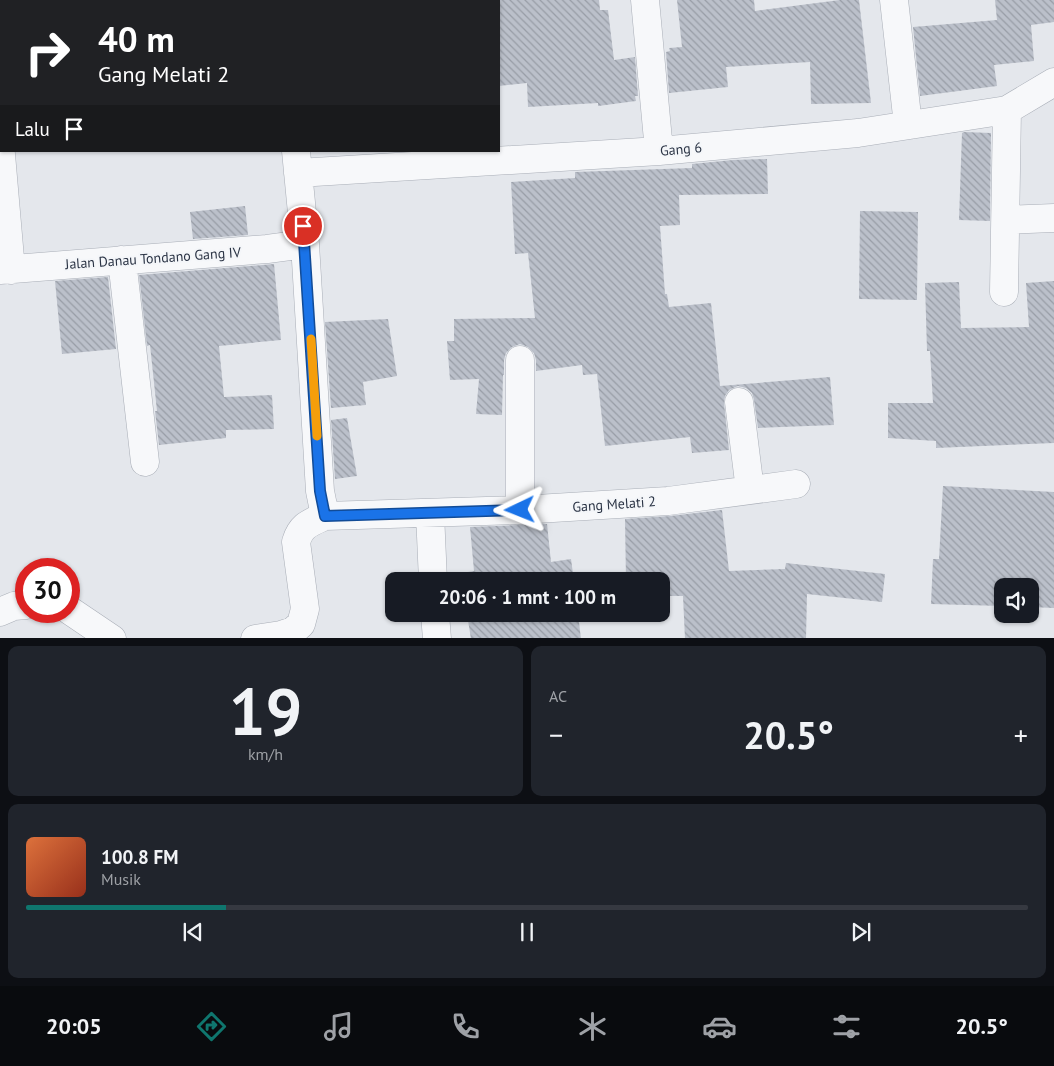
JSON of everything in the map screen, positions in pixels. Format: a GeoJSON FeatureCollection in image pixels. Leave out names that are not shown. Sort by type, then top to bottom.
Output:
{"type":"FeatureCollection","features":[{"type":"Feature","properties":{"kind":"street"},"geometry":{"type":"LineString","coordinates":[[645,0],[659,151]]}},
{"type":"Feature","properties":{"kind":"street"},"geometry":{"type":"LineString","coordinates":[[894,0],[908,125]]}},
{"type":"Feature","properties":{"kind":"street","name":"Gang 6"},"geometry":{"type":"LineString","coordinates":[[297,162],[659,151],[858,133],[1007,110],[1054,82]]}},
{"type":"Feature","properties":{"kind":"street"},"geometry":{"type":"LineString","coordinates":[[1004,292],[1007,110]]}},
{"type":"Feature","properties":{"kind":"street"},"geometry":{"type":"LineString","coordinates":[[0,152],[5,270]]}},
{"type":"Feature","properties":{"kind":"street"},"geometry":{"type":"LineString","coordinates":[[255,638],[281,635],[293,631],[301,624],[305,609],[296,542],[298,533],[306,525],[325,516],[320,491],[305,244],[297,162]]}},
{"type":"Feature","properties":{"kind":"street"},"geometry":{"type":"LineString","coordinates":[[1006,220],[1054,218]]}},
{"type":"Feature","properties":{"kind":"street","name":"Jalan Danau Tondano Gang IV"},"geometry":{"type":"LineString","coordinates":[[5,270],[267,249],[305,244]]}},
{"type":"Feature","properties":{"kind":"street"},"geometry":{"type":"LineString","coordinates":[[122,260],[145,462]]}},
{"type":"Feature","properties":{"kind":"street"},"geometry":{"type":"LineString","coordinates":[[520,360],[520,510]]}},
{"type":"Feature","properties":{"kind":"street"},"geometry":{"type":"LineString","coordinates":[[739,402],[750,490]]}},
{"type":"Feature","properties":{"kind":"street","name":"Gang Melati 2"},"geometry":{"type":"LineString","coordinates":[[325,516],[520,510],[668,501],[796,484]]}},
{"type":"Feature","properties":{"kind":"street"},"geometry":{"type":"LineString","coordinates":[[430,513],[433,572]]}},
{"type":"Feature","properties":{"kind":"street"},"geometry":{"type":"LineString","coordinates":[[0,612],[15,606]]}},
{"type":"Feature","properties":{"kind":"street"},"geometry":{"type":"LineString","coordinates":[[80,617],[112,638]]}},
{"type":"Feature","properties":{"kind":"street"},"geometry":{"type":"LineString","coordinates":[[435,622],[436,638]]}},
{"type":"Feature","properties":{"kind":"building"},"geometry":{"type":"Polygon","coordinates":[[[500,0],[599,0],[600,10],[608,10],[614,60],[635,57],[638,96],[635,96],[636,101],[598,106],[598,103],[528,107],[527,83],[500,86],[500,0]]]}},
{"type":"Feature","properties":{"kind":"building"},"geometry":{"type":"Polygon","coordinates":[[[677,0],[754,0],[755,11],[840,0],[859,0],[871,103],[811,104],[810,62],[726,67],[728,87],[669,93],[666,52],[670,51],[669,48],[682,47],[677,0]]]}},
{"type":"Feature","properties":{"kind":"building"},"geometry":{"type":"Polygon","coordinates":[[[995,0],[1054,0],[1054,22],[1031,25],[1034,61],[994,65],[997,86],[920,96],[913,27],[997,20],[995,0]]]}},
{"type":"Feature","properties":{"kind":"building"},"geometry":{"type":"Polygon","coordinates":[[[962,133],[991,133],[990,221],[959,220],[962,133]]]}},
{"type":"Feature","properties":{"kind":"building"},"geometry":{"type":"Polygon","coordinates":[[[767,159],[768,194],[679,195],[680,225],[660,226],[665,294],[667,294],[669,307],[711,303],[720,386],[830,377],[834,425],[758,428],[752,393],[746,388],[738,386],[729,390],[725,396],[724,403],[729,450],[692,453],[690,437],[605,446],[597,374],[583,375],[582,365],[536,371],[534,353],[528,347],[520,344],[512,347],[506,353],[504,360],[502,415],[476,414],[479,379],[450,380],[447,341],[454,341],[454,319],[535,318],[528,253],[515,254],[511,182],[575,178],[575,172],[692,168],[692,164],[767,159]]]}},
{"type":"Feature","properties":{"kind":"building"},"geometry":{"type":"Polygon","coordinates":[[[245,206],[248,235],[193,239],[190,212],[245,206]]]}},
{"type":"Feature","properties":{"kind":"building"},"geometry":{"type":"Polygon","coordinates":[[[860,211],[918,212],[917,300],[859,299],[860,211]]]}},
{"type":"Feature","properties":{"kind":"building"},"geometry":{"type":"Polygon","coordinates":[[[274,264],[281,340],[219,346],[224,397],[272,395],[274,429],[226,430],[226,438],[159,445],[150,345],[147,346],[139,275],[274,264]]]}},
{"type":"Feature","properties":{"kind":"building"},"geometry":{"type":"Polygon","coordinates":[[[108,277],[116,349],[62,354],[55,281],[108,277]]]}},
{"type":"Feature","properties":{"kind":"building"},"geometry":{"type":"Polygon","coordinates":[[[1054,281],[1054,443],[936,448],[936,441],[888,438],[888,403],[933,403],[930,351],[927,351],[925,283],[959,282],[961,328],[1029,327],[1026,283],[1054,281]]]}},
{"type":"Feature","properties":{"kind":"building"},"geometry":{"type":"Polygon","coordinates":[[[388,319],[397,376],[363,382],[366,405],[331,408],[325,322],[388,319]]]}},
{"type":"Feature","properties":{"kind":"building"},"geometry":{"type":"Polygon","coordinates":[[[347,418],[357,476],[335,479],[331,420],[347,418]]]}},
{"type":"Feature","properties":{"kind":"building"},"geometry":{"type":"Polygon","coordinates":[[[943,486],[1054,492],[1054,608],[1039,607],[1039,578],[994,578],[994,606],[931,604],[933,559],[939,559],[943,486]]]}},
{"type":"Feature","properties":{"kind":"building"},"geometry":{"type":"Polygon","coordinates":[[[722,510],[729,571],[785,569],[786,563],[885,574],[882,602],[807,594],[806,638],[685,638],[683,596],[670,596],[670,572],[626,572],[625,519],[722,510]]]}},
{"type":"Feature","properties":{"kind":"building"},"geometry":{"type":"Polygon","coordinates":[[[547,524],[551,562],[571,559],[573,572],[468,572],[474,571],[470,527],[547,524]]]}},
{"type":"Feature","properties":{"kind":"building"},"geometry":{"type":"Polygon","coordinates":[[[468,622],[579,622],[581,638],[471,638],[468,622]]]}},
{"type":"Feature","properties":{"kind":"slow traffic"},"geometry":{"type":"LineString","coordinates":[[311,339],[317,436]]}},
{"type":"Feature","properties":{"kind":"route"},"geometry":{"type":"LineString","coordinates":[[303,226],[320,491],[325,516],[520,510]]}}]}
